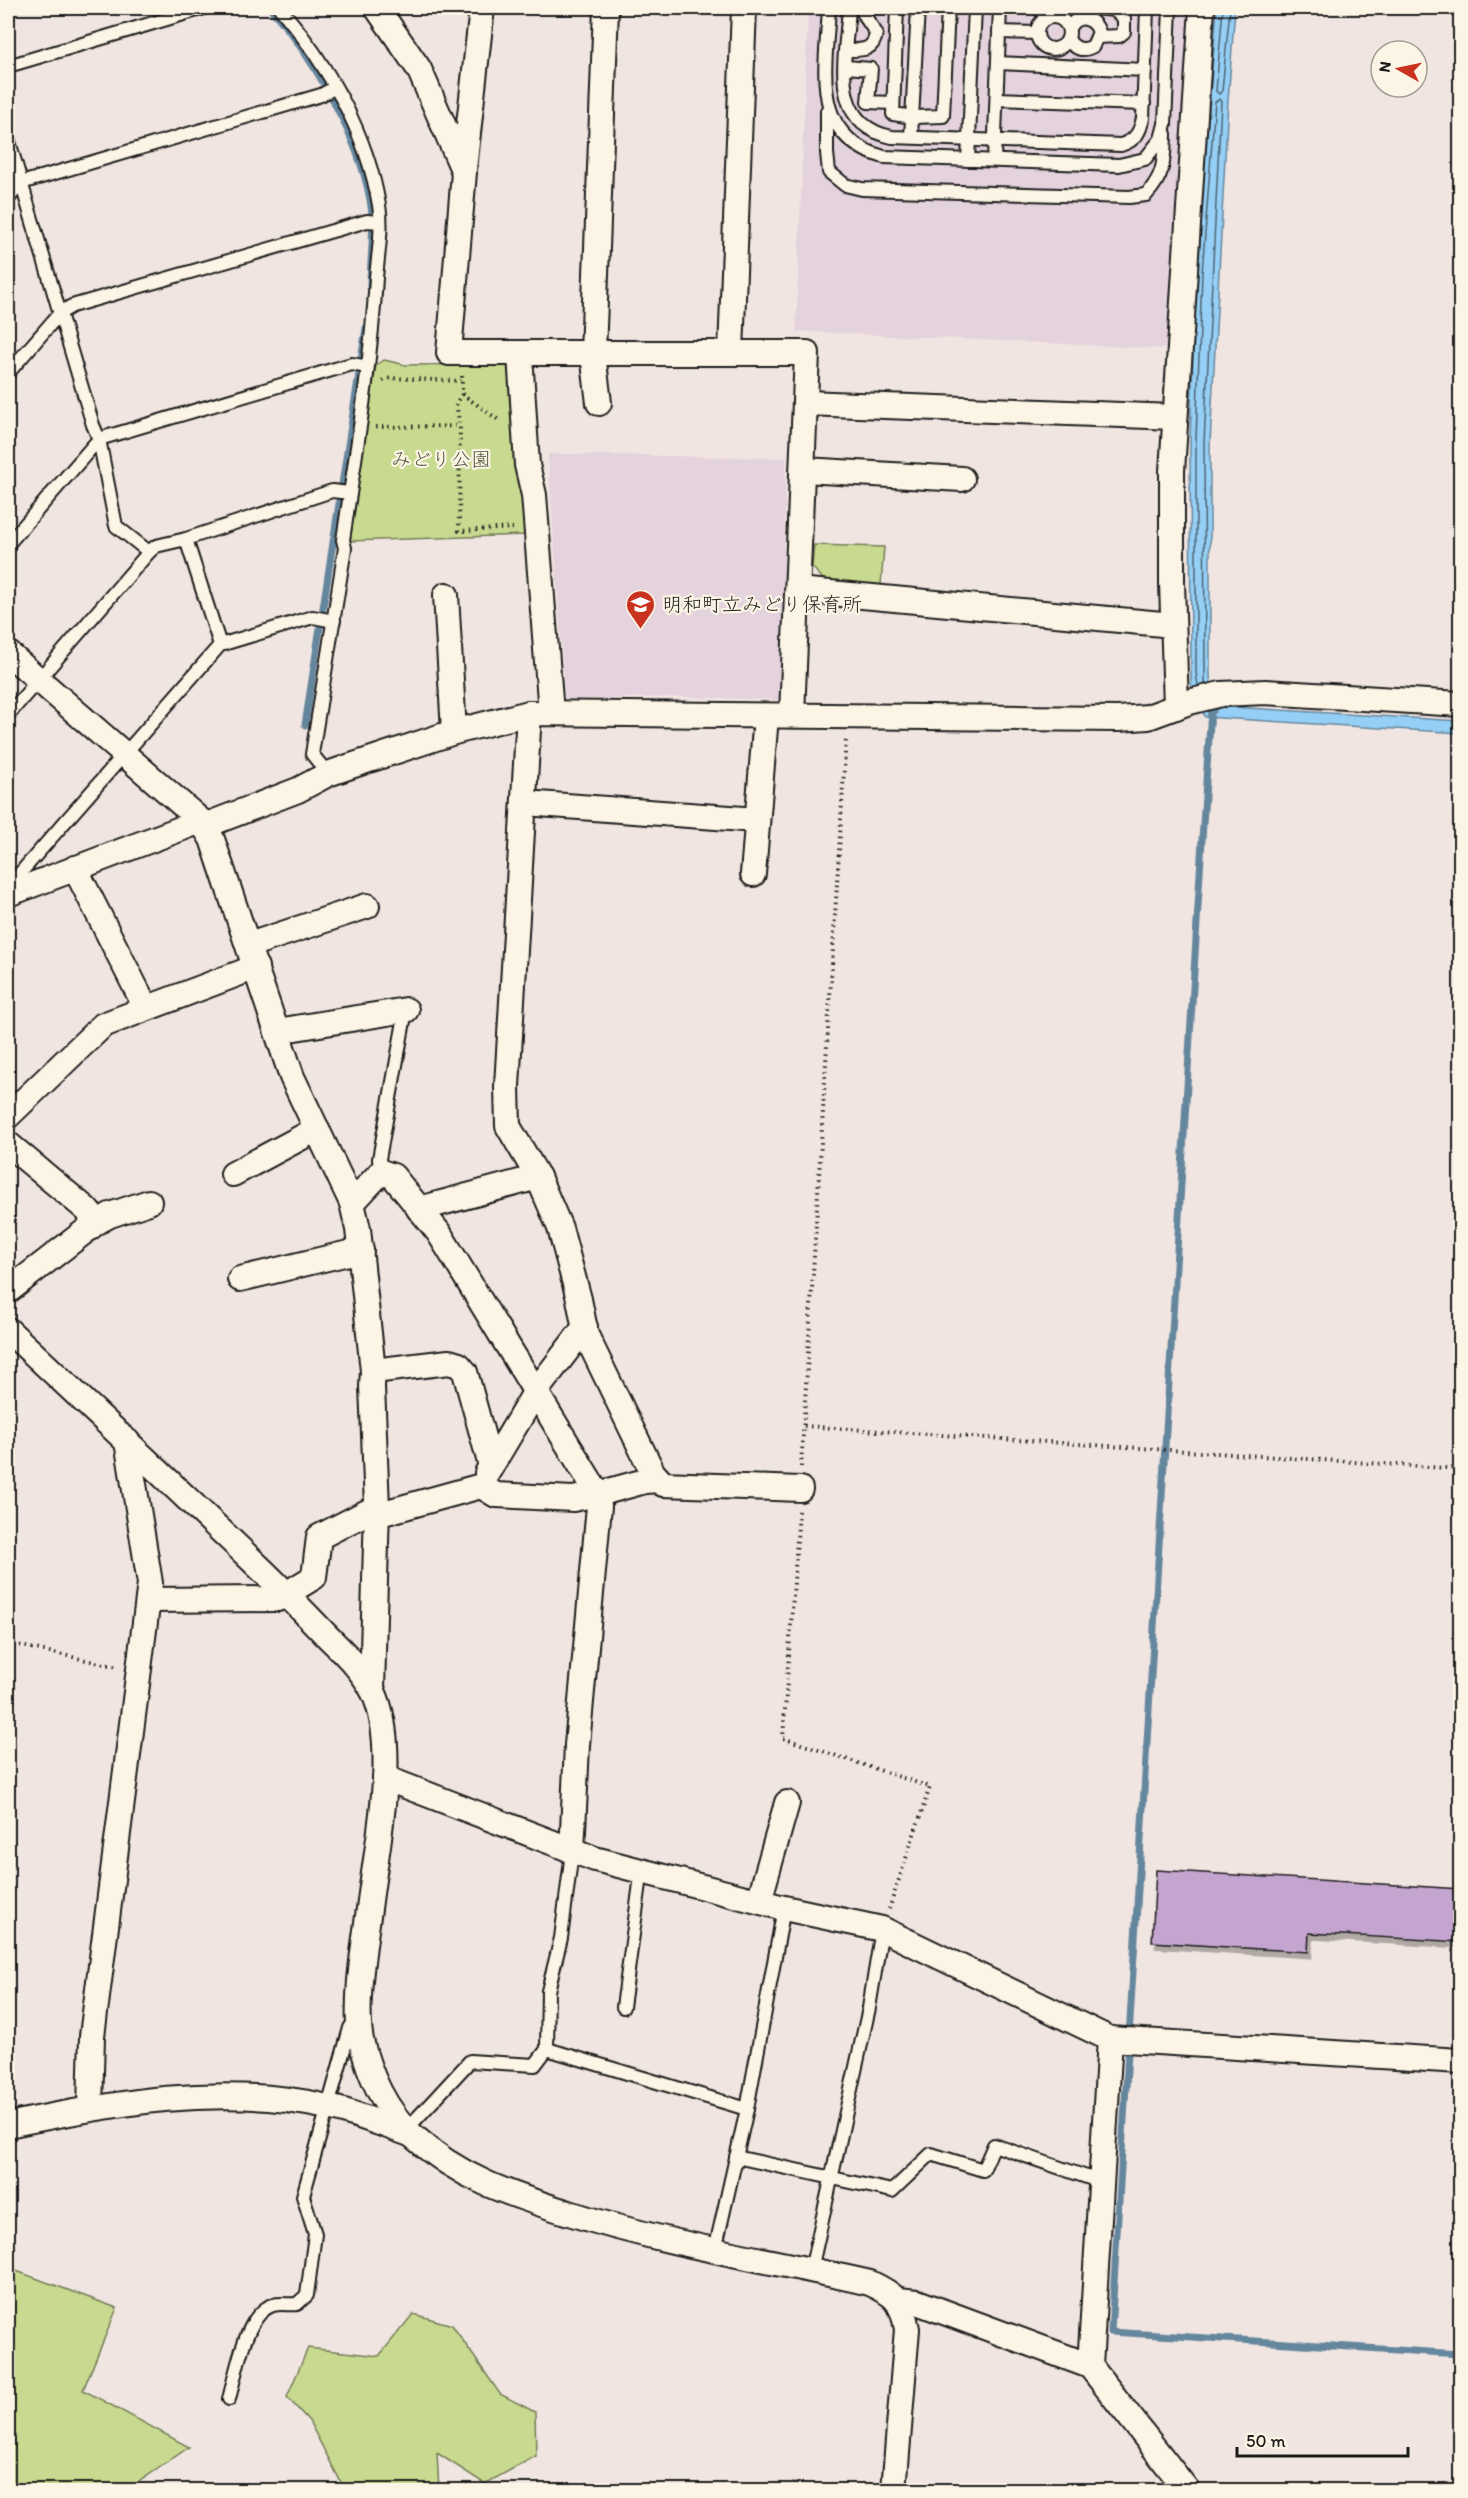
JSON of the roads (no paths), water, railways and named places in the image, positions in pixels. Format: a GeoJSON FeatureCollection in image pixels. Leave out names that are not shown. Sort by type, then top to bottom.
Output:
{"type":"FeatureCollection","features":[{"type":"Feature","properties":{"kind":"street"},"geometry":{"type":"LineString","coordinates":[[377,8],[419,69],[464,172]]}},
{"type":"Feature","properties":{"kind":"street"},"geometry":{"type":"LineString","coordinates":[[482,8],[464,172],[449,353],[807,354],[804,470],[792,716]]}},
{"type":"Feature","properties":{"kind":"street"},"geometry":{"type":"LineString","coordinates":[[599,403],[593,354],[606,8]]}},
{"type":"Feature","properties":{"kind":"street"},"geometry":{"type":"LineString","coordinates":[[731,352],[744,8]]}},
{"type":"Feature","properties":{"kind":"street"},"geometry":{"type":"LineString","coordinates":[[1183,704],[1173,625],[1171,504],[1202,8]]}},
{"type":"Feature","properties":{"kind":"street"},"geometry":{"type":"LineString","coordinates":[[520,354],[527,465],[534,495],[540,713],[525,803],[507,1086],[507,1126],[538,1177],[560,1228],[586,1335],[653,1473],[663,1484],[800,1489]]}},
{"type":"Feature","properties":{"kind":"street"},"geometry":{"type":"LineString","coordinates":[[805,403],[1175,417]]}},
{"type":"Feature","properties":{"kind":"street"},"geometry":{"type":"LineString","coordinates":[[804,470],[963,479]]}},
{"type":"Feature","properties":{"kind":"street"},"geometry":{"type":"LineString","coordinates":[[798,590],[1173,625]]}},
{"type":"Feature","properties":{"kind":"street"},"geometry":{"type":"LineString","coordinates":[[446,595],[454,732]]}},
{"type":"Feature","properties":{"kind":"street"},"geometry":{"type":"LineString","coordinates":[[8,653],[202,824],[212,839],[292,1077],[352,1203],[361,1250],[373,1371],[377,1511],[372,1689]]}},
{"type":"Feature","properties":{"kind":"street"},"geometry":{"type":"LineString","coordinates":[[8,894],[75,868],[298,790],[328,774],[454,732],[540,713],[1118,719],[1149,717],[1183,704],[1221,694],[1265,692],[1461,704]]}},
{"type":"Feature","properties":{"kind":"street"},"geometry":{"type":"LineString","coordinates":[[753,874],[766,716]]}},
{"type":"Feature","properties":{"kind":"street"},"geometry":{"type":"LineString","coordinates":[[525,803],[757,820]]}},
{"type":"Feature","properties":{"kind":"street"},"geometry":{"type":"LineString","coordinates":[[75,868],[146,1008]]}},
{"type":"Feature","properties":{"kind":"street"},"geometry":{"type":"LineString","coordinates":[[8,1116],[103,1025],[146,1008],[253,956],[368,906]]}},
{"type":"Feature","properties":{"kind":"street"},"geometry":{"type":"LineString","coordinates":[[277,1031],[406,1010]]}},
{"type":"Feature","properties":{"kind":"street"},"geometry":{"type":"LineString","coordinates":[[234,1174],[317,1129]]}},
{"type":"Feature","properties":{"kind":"street"},"geometry":{"type":"LineString","coordinates":[[8,1144],[86,1209],[97,1222]]}},
{"type":"Feature","properties":{"kind":"street"},"geometry":{"type":"LineString","coordinates":[[352,1203],[381,1172],[393,1176],[439,1233],[598,1494],[599,1506],[577,1745],[572,1852]]}},
{"type":"Feature","properties":{"kind":"street"},"geometry":{"type":"LineString","coordinates":[[419,1209],[538,1177]]}},
{"type":"Feature","properties":{"kind":"street"},"geometry":{"type":"LineString","coordinates":[[8,1291],[97,1222],[110,1215],[149,1202]]}},
{"type":"Feature","properties":{"kind":"street"},"geometry":{"type":"LineString","coordinates":[[240,1279],[361,1250]]}},
{"type":"Feature","properties":{"kind":"street"},"geometry":{"type":"LineString","coordinates":[[148,1600],[278,1599],[288,1595],[314,1577],[319,1537],[377,1511],[486,1476],[536,1391],[585,1327]]}},
{"type":"Feature","properties":{"kind":"street"},"geometry":{"type":"LineString","coordinates":[[8,1330],[288,1595],[356,1665],[372,1689],[381,1712],[386,1744],[385,1778],[366,1932],[359,2016],[361,2039],[373,2077],[387,2107],[408,2132],[457,2168],[479,2182],[504,2192],[630,2232],[870,2283],[885,2290],[898,2300],[904,2310],[907,2330],[894,2490]]}},
{"type":"Feature","properties":{"kind":"street"},"geometry":{"type":"LineString","coordinates":[[373,1371],[449,1362],[459,1365],[465,1372],[486,1476],[496,1495],[573,1499],[625,1485],[659,1480]]}},
{"type":"Feature","properties":{"kind":"street"},"geometry":{"type":"LineString","coordinates":[[90,2108],[92,2036],[150,1583],[127,1441]]}},
{"type":"Feature","properties":{"kind":"street"},"geometry":{"type":"LineString","coordinates":[[385,1778],[572,1852],[784,1908],[882,1929],[1111,2039],[1461,2061]]}},
{"type":"Feature","properties":{"kind":"street"},"geometry":{"type":"LineString","coordinates":[[759,1901],[787,1803]]}},
{"type":"Feature","properties":{"kind":"street"},"geometry":{"type":"LineString","coordinates":[[1090,2366],[1111,2039]]}},
{"type":"Feature","properties":{"kind":"street"},"geometry":{"type":"LineString","coordinates":[[8,2125],[90,2108],[198,2096],[259,2097],[329,2107],[408,2132]]}},
{"type":"Feature","properties":{"kind":"street"},"geometry":{"type":"LineString","coordinates":[[898,2300],[917,2302],[1090,2366],[1187,2490]]}},
{"type":"Feature","properties":{"kind":"lane"},"geometry":{"type":"LineString","coordinates":[[8,66],[204,8]]}},
{"type":"Feature","properties":{"kind":"lane"},"geometry":{"type":"LineString","coordinates":[[280,8],[311,48],[334,88],[366,152],[379,206],[374,221],[373,324],[368,367],[343,540],[345,548],[312,754],[328,774]]}},
{"type":"Feature","properties":{"kind":"lane"},"geometry":{"type":"LineString","coordinates":[[829,8],[826,83],[827,153],[829,172],[845,185],[862,189],[1129,197],[1146,195],[1158,182],[1164,162],[1170,8]]}},
{"type":"Feature","properties":{"kind":"lane"},"geometry":{"type":"LineString","coordinates":[[849,8],[845,96],[856,118],[876,134],[911,138],[1121,145],[1134,140],[1142,127],[1148,8]]}},
{"type":"Feature","properties":{"kind":"lane"},"geometry":{"type":"LineString","coordinates":[[847,50],[863,50],[870,48],[875,42],[876,33],[864,15],[864,8]]}},
{"type":"Feature","properties":{"kind":"lane"},"geometry":{"type":"LineString","coordinates":[[897,8],[893,114],[914,117],[943,116],[948,8]]}},
{"type":"Feature","properties":{"kind":"lane"},"geometry":{"type":"LineString","coordinates":[[911,138],[914,117],[918,8]]}},
{"type":"Feature","properties":{"kind":"lane"},"geometry":{"type":"LineString","coordinates":[[968,160],[975,8]]}},
{"type":"Feature","properties":{"kind":"lane"},"geometry":{"type":"LineString","coordinates":[[994,160],[1000,8]]}},
{"type":"Feature","properties":{"kind":"lane"},"geometry":{"type":"LineString","coordinates":[[1094,8],[1114,10],[1124,18],[1124,32],[1119,36],[1098,37]]}},
{"type":"Feature","properties":{"kind":"lane"},"geometry":{"type":"LineString","coordinates":[[1069,33],[1061,47],[1050,49],[1041,44],[1037,33],[1040,23],[1048,17],[1058,18],[1069,33],[1074,47],[1084,50],[1093,46],[1099,32],[1095,23],[1085,18],[1076,20],[1069,33]]}},
{"type":"Feature","properties":{"kind":"lane"},"geometry":{"type":"LineString","coordinates":[[999,32],[1037,33]]}},
{"type":"Feature","properties":{"kind":"lane"},"geometry":{"type":"LineString","coordinates":[[998,63],[1145,70]]}},
{"type":"Feature","properties":{"kind":"lane"},"geometry":{"type":"LineString","coordinates":[[846,67],[871,69],[868,102],[893,104]]}},
{"type":"Feature","properties":{"kind":"lane"},"geometry":{"type":"LineString","coordinates":[[8,199],[21,183],[321,95],[334,88]]}},
{"type":"Feature","properties":{"kind":"lane"},"geometry":{"type":"LineString","coordinates":[[997,99],[1144,104]]}},
{"type":"Feature","properties":{"kind":"lane"},"geometry":{"type":"LineString","coordinates":[[827,104],[839,130],[866,153],[884,157],[1134,164],[1153,152],[1161,139],[1165,124]]}},
{"type":"Feature","properties":{"kind":"lane"},"geometry":{"type":"LineString","coordinates":[[8,138],[99,439],[116,526],[149,552]]}},
{"type":"Feature","properties":{"kind":"lane"},"geometry":{"type":"LineString","coordinates":[[8,373],[60,313],[72,306],[374,221]]}},
{"type":"Feature","properties":{"kind":"lane"},"geometry":{"type":"LineString","coordinates":[[8,544],[99,439],[352,364],[368,367]]}},
{"type":"Feature","properties":{"kind":"lane"},"geometry":{"type":"LineString","coordinates":[[8,715],[156,546],[186,539],[332,491],[350,493]]}},
{"type":"Feature","properties":{"kind":"lane"},"geometry":{"type":"LineString","coordinates":[[186,539],[220,645]]}},
{"type":"Feature","properties":{"kind":"lane"},"geometry":{"type":"LineString","coordinates":[[8,887],[220,645],[313,617],[334,621]]}},
{"type":"Feature","properties":{"kind":"lane"},"geometry":{"type":"LineString","coordinates":[[381,1172],[379,1159],[406,1010]]}},
{"type":"Feature","properties":{"kind":"lane"},"geometry":{"type":"LineString","coordinates":[[408,2132],[470,2061],[535,2065],[547,2049],[548,1991],[561,1938],[572,1852]]}},
{"type":"Feature","properties":{"kind":"lane"},"geometry":{"type":"LineString","coordinates":[[623,2007],[642,1869]]}},
{"type":"Feature","properties":{"kind":"lane"},"geometry":{"type":"LineString","coordinates":[[715,2250],[747,2109],[784,1908]]}},
{"type":"Feature","properties":{"kind":"lane"},"geometry":{"type":"LineString","coordinates":[[811,2270],[867,2019],[882,1929]]}},
{"type":"Feature","properties":{"kind":"lane"},"geometry":{"type":"LineString","coordinates":[[229,2399],[247,2334],[258,2315],[273,2305],[297,2304],[307,2295],[315,2234],[303,2196],[350,2028],[359,2016]]}},
{"type":"Feature","properties":{"kind":"lane"},"geometry":{"type":"LineString","coordinates":[[547,2049],[747,2109]]}},
{"type":"Feature","properties":{"kind":"lane"},"geometry":{"type":"LineString","coordinates":[[736,2157],[832,2176],[892,2191],[931,2154],[983,2170],[994,2145],[1101,2182]]}},
{"type":"Feature","properties":{"kind":"water"},"geometry":{"type":"Polygon","coordinates":[[[1217,8],[1235,8],[1210,443],[1210,677],[1215,706],[1460,721],[1460,733],[1205,717],[1191,684],[1190,439],[1196,272],[1217,8]]]}},
{"type":"Feature","properties":{"kind":"waterway"},"geometry":{"type":"LineString","coordinates":[[270,8],[287,28],[320,77],[335,104],[359,160],[372,214],[370,287]]}},
{"type":"Feature","properties":{"kind":"waterway"},"geometry":{"type":"LineString","coordinates":[[305,725],[366,328]]}},
{"type":"Feature","properties":{"kind":"waterway"},"geometry":{"type":"LineString","coordinates":[[1213,711],[1211,710],[1203,824],[1111,2332],[1460,2354]]}},
{"type":"Feature","properties":{"kind":"place","name":"明和町立みどり保育所"},"geometry":{"type":"Point","coordinates":[641,630]}},
{"type":"Feature","properties":{"kind":"park label","name":"みどり公園"},"geometry":{"type":"Point","coordinates":[441,459]}}]}
